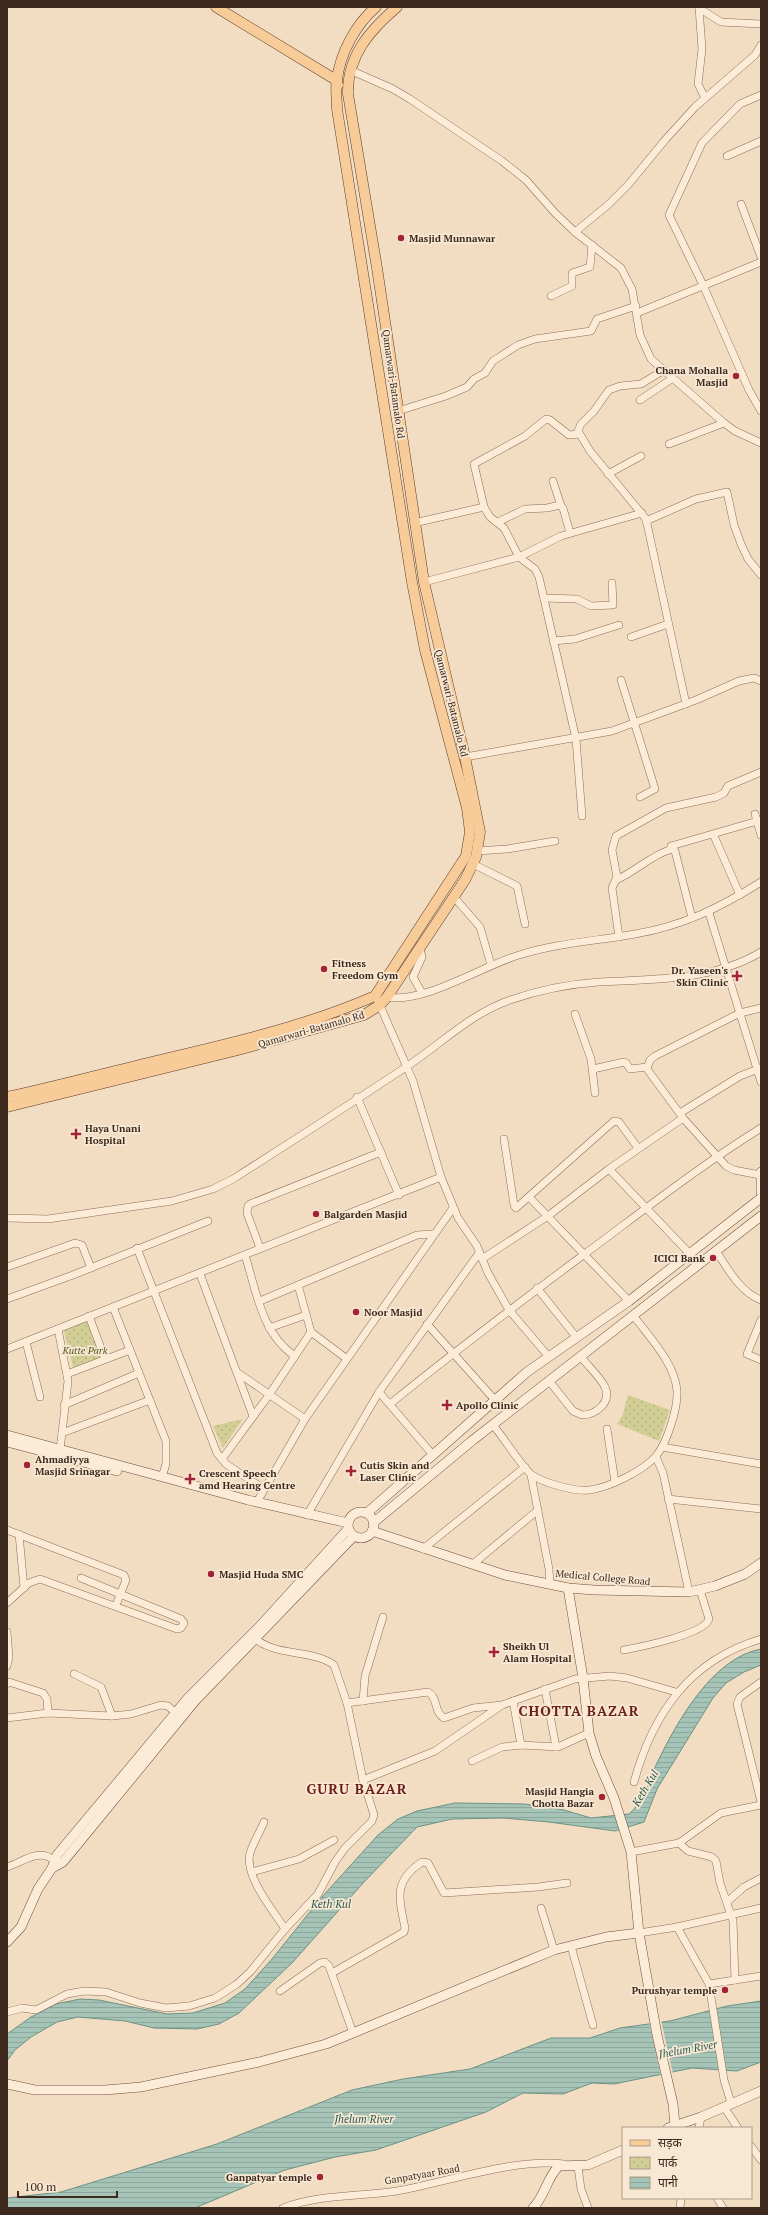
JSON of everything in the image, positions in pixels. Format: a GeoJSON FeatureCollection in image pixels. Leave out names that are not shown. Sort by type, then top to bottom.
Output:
{"type":"FeatureCollection","features":[{"type":"Feature","properties":{"kind":"main road"},"geometry":{"type":"LineString","coordinates":[[216,7],[336,80],[351,116]]}},
{"type":"Feature","properties":{"kind":"main road","name":"Qamarwari-Batamalo Rd"},"geometry":{"type":"LineString","coordinates":[[7,1096],[236,1042],[381,999],[466,856],[470,832],[467,808],[426,650],[412,582],[337,108],[336,80],[351,39],[364,17],[376,7]]}},
{"type":"Feature","properties":{"kind":"main road","name":"Qamarwari-Batamalo Rd"},"geometry":{"type":"LineString","coordinates":[[7,1107],[245,1048],[364,1015],[381,999],[420,949],[454,897],[473,864],[480,832],[466,757],[424,582],[372,237],[351,116],[348,81],[350,70],[356,55],[375,26],[397,7]]}},
{"type":"Feature","properties":{"kind":"main road"},"geometry":{"type":"LineString","coordinates":[[358,240],[372,237]]}},
{"type":"Feature","properties":{"kind":"main road"},"geometry":{"type":"LineString","coordinates":[[760,1173],[761,1192]]}},
{"type":"Feature","properties":{"kind":"main road"},"geometry":{"type":"LineString","coordinates":[[7,1942],[22,1927],[38,1890],[53,1864],[63,1862],[178,1715],[195,1701],[350,1529],[354,1514],[363,1512],[367,1513],[526,1372],[629,1301],[761,1198]]}},
{"type":"Feature","properties":{"kind":"main road"},"geometry":{"type":"LineString","coordinates":[[7,1435],[307,1515],[350,1529],[362,1538],[493,1425],[582,1358],[633,1316],[761,1216]]}},
{"type":"Feature","properties":{"kind":"main road"},"geometry":{"type":"LineString","coordinates":[[668,1270],[677,1282]]}},
{"type":"Feature","properties":{"kind":"main road"},"geometry":{"type":"LineString","coordinates":[[7,1442],[274,1513],[350,1529]]}},
{"type":"Feature","properties":{"kind":"main road"},"geometry":{"type":"LineString","coordinates":[[367,1513],[373,1527]]}},
{"type":"Feature","properties":{"kind":"main road","name":"Medical College Road"},"geometry":{"type":"LineString","coordinates":[[373,1527],[423,1549],[506,1575],[568,1588],[648,1592],[689,1592],[716,1586],[745,1574],[761,1563]]}},
{"type":"Feature","properties":{"kind":"main road"},"geometry":{"type":"LineString","coordinates":[[568,1588],[583,1678],[589,1733],[630,1847],[639,1933],[673,2104],[672,2126],[701,2117],[761,2091]]}},
{"type":"Feature","properties":{"kind":"main road"},"geometry":{"type":"LineString","coordinates":[[7,2084],[35,2090],[105,2090],[141,2087],[259,2062],[326,2044],[554,1950],[606,1936],[639,1933]]}},
{"type":"Feature","properties":{"kind":"main road"},"geometry":{"type":"LineString","coordinates":[[533,2208],[547,2187],[554,2170],[559,2166],[565,2164],[578,2167],[598,2162],[622,2150]]}},
{"type":"Feature","properties":{"kind":"street"},"geometry":{"type":"LineString","coordinates":[[701,8],[721,22],[761,24]]}},
{"type":"Feature","properties":{"kind":"street"},"geometry":{"type":"LineString","coordinates":[[701,8],[702,49],[698,84],[699,90],[705,98]]}},
{"type":"Feature","properties":{"kind":"street"},"geometry":{"type":"LineString","coordinates":[[575,232],[599,213],[628,185],[665,140],[705,98],[755,55],[761,45]]}},
{"type":"Feature","properties":{"kind":"street"},"geometry":{"type":"LineString","coordinates":[[350,70],[393,89],[470,138],[526,180],[555,213],[575,232],[621,268],[632,289],[645,348],[652,359],[724,423],[746,437],[761,443]]}},
{"type":"Feature","properties":{"kind":"street"},"geometry":{"type":"LineString","coordinates":[[761,95],[740,104],[702,143],[670,210],[670,219],[703,285],[749,390],[761,410]]}},
{"type":"Feature","properties":{"kind":"street"},"geometry":{"type":"LineString","coordinates":[[727,156],[761,141]]}},
{"type":"Feature","properties":{"kind":"street"},"geometry":{"type":"LineString","coordinates":[[740,204],[761,257]]}},
{"type":"Feature","properties":{"kind":"street"},"geometry":{"type":"LineString","coordinates":[[551,296],[572,286],[572,273],[590,267],[592,244]]}},
{"type":"Feature","properties":{"kind":"street"},"geometry":{"type":"LineString","coordinates":[[398,411],[446,396],[467,387],[474,379],[485,372],[493,361],[518,345],[535,340],[592,331],[597,319],[636,310],[761,262]]}},
{"type":"Feature","properties":{"kind":"street"},"geometry":{"type":"LineString","coordinates":[[664,370],[640,384],[620,386],[610,390],[594,411],[581,424],[579,434],[608,474],[642,513],[646,521],[686,704]]}},
{"type":"Feature","properties":{"kind":"street"},"geometry":{"type":"LineString","coordinates":[[640,400],[673,378]]}},
{"type":"Feature","properties":{"kind":"street"},"geometry":{"type":"LineString","coordinates":[[579,434],[569,434],[550,420],[546,419],[525,436],[474,464],[484,507],[490,517],[504,528],[519,557],[535,570],[544,598],[576,739],[582,816]]}},
{"type":"Feature","properties":{"kind":"street"},"geometry":{"type":"LineString","coordinates":[[669,444],[724,423]]}},
{"type":"Feature","properties":{"kind":"street"},"geometry":{"type":"LineString","coordinates":[[608,474],[641,456]]}},
{"type":"Feature","properties":{"kind":"street"},"geometry":{"type":"LineString","coordinates":[[554,481],[570,533]]}},
{"type":"Feature","properties":{"kind":"street"},"geometry":{"type":"LineString","coordinates":[[646,521],[696,499],[726,492],[734,525],[741,544],[748,559],[761,576]]}},
{"type":"Feature","properties":{"kind":"street"},"geometry":{"type":"LineString","coordinates":[[498,522],[525,509],[562,506]]}},
{"type":"Feature","properties":{"kind":"street"},"geometry":{"type":"LineString","coordinates":[[414,523],[484,507]]}},
{"type":"Feature","properties":{"kind":"street"},"geometry":{"type":"LineString","coordinates":[[424,582],[519,557],[570,533],[642,513]]}},
{"type":"Feature","properties":{"kind":"street"},"geometry":{"type":"LineString","coordinates":[[544,598],[577,599],[591,606],[613,606],[612,583]]}},
{"type":"Feature","properties":{"kind":"street"},"geometry":{"type":"LineString","coordinates":[[631,637],[668,624]]}},
{"type":"Feature","properties":{"kind":"street"},"geometry":{"type":"LineString","coordinates":[[553,641],[575,639],[619,625]]}},
{"type":"Feature","properties":{"kind":"street"},"geometry":{"type":"LineString","coordinates":[[466,757],[596,735],[635,723],[686,704],[739,681],[754,678],[761,681]]}},
{"type":"Feature","properties":{"kind":"street"},"geometry":{"type":"LineString","coordinates":[[621,680],[655,789],[640,797]]}},
{"type":"Feature","properties":{"kind":"street"},"geometry":{"type":"LineString","coordinates":[[619,936],[612,892],[617,872],[612,850],[613,842],[619,833],[666,808],[716,797],[724,793],[728,786],[761,772]]}},
{"type":"Feature","properties":{"kind":"street"},"geometry":{"type":"LineString","coordinates":[[755,814],[759,821],[761,835]]}},
{"type":"Feature","properties":{"kind":"street"},"geometry":{"type":"LineString","coordinates":[[671,846],[759,821]]}},
{"type":"Feature","properties":{"kind":"street"},"geometry":{"type":"LineString","coordinates":[[714,836],[740,895]]}},
{"type":"Feature","properties":{"kind":"street"},"geometry":{"type":"LineString","coordinates":[[477,851],[507,849],[554,841]]}},
{"type":"Feature","properties":{"kind":"street"},"geometry":{"type":"LineString","coordinates":[[616,880],[630,874],[648,860],[672,849],[675,851],[692,918]]}},
{"type":"Feature","properties":{"kind":"street"},"geometry":{"type":"LineString","coordinates":[[473,864],[517,886],[525,924]]}},
{"type":"Feature","properties":{"kind":"street"},"geometry":{"type":"LineString","coordinates":[[549,1357],[509,1310],[481,1256],[453,1208],[441,1177],[407,1067],[381,999],[402,999],[422,993],[469,977],[504,959],[545,948],[652,930],[692,918],[709,912],[761,882]]}},
{"type":"Feature","properties":{"kind":"street"},"geometry":{"type":"LineString","coordinates":[[454,897],[480,927],[491,965]]}},
{"type":"Feature","properties":{"kind":"street"},"geometry":{"type":"LineString","coordinates":[[709,912],[759,1069],[761,1082]]}},
{"type":"Feature","properties":{"kind":"street"},"geometry":{"type":"LineString","coordinates":[[420,949],[422,957],[413,977],[422,993]]}},
{"type":"Feature","properties":{"kind":"street"},"geometry":{"type":"LineString","coordinates":[[7,1218],[48,1219],[172,1201],[213,1189],[233,1179],[358,1097],[407,1067],[482,1012],[510,1000],[540,991],[573,985],[651,981],[726,968],[761,952]]}},
{"type":"Feature","properties":{"kind":"street"},"geometry":{"type":"LineString","coordinates":[[760,1173],[730,1168],[716,1156],[650,1076],[647,1067],[650,1060],[655,1056],[740,1013],[761,1008]]}},
{"type":"Feature","properties":{"kind":"street"},"geometry":{"type":"LineString","coordinates":[[575,1014],[593,1069],[595,1094]]}},
{"type":"Feature","properties":{"kind":"street"},"geometry":{"type":"LineString","coordinates":[[593,1069],[624,1062],[630,1069],[647,1067]]}},
{"type":"Feature","properties":{"kind":"street"},"geometry":{"type":"LineString","coordinates":[[307,1515],[379,1392],[427,1324],[481,1256],[548,1216],[609,1168],[681,1115],[740,1076],[759,1069]]}},
{"type":"Feature","properties":{"kind":"street"},"geometry":{"type":"LineString","coordinates":[[358,1097],[399,1195]]}},
{"type":"Feature","properties":{"kind":"street"},"geometry":{"type":"LineString","coordinates":[[504,1139],[514,1207],[518,1208],[614,1121],[619,1122],[638,1148]]}},
{"type":"Feature","properties":{"kind":"street"},"geometry":{"type":"LineString","coordinates":[[390,1404],[537,1288],[716,1156],[761,1128]]}},
{"type":"Feature","properties":{"kind":"street"},"geometry":{"type":"LineString","coordinates":[[260,1248],[247,1213],[248,1206],[250,1204],[381,1152]]}},
{"type":"Feature","properties":{"kind":"street"},"geometry":{"type":"LineString","coordinates":[[609,1168],[689,1253]]}},
{"type":"Feature","properties":{"kind":"street"},"geometry":{"type":"LineString","coordinates":[[7,1349],[200,1274],[260,1248],[399,1195],[441,1177]]}},
{"type":"Feature","properties":{"kind":"street"},"geometry":{"type":"LineString","coordinates":[[529,1197],[585,1253],[629,1301]]}},
{"type":"Feature","properties":{"kind":"street"},"geometry":{"type":"LineString","coordinates":[[256,1502],[305,1420],[433,1234],[453,1208]]}},
{"type":"Feature","properties":{"kind":"street"},"geometry":{"type":"LineString","coordinates":[[7,1299],[91,1268],[137,1248],[208,1221]]}},
{"type":"Feature","properties":{"kind":"street"},"geometry":{"type":"LineString","coordinates":[[260,1301],[417,1235],[433,1234]]}},
{"type":"Feature","properties":{"kind":"street"},"geometry":{"type":"LineString","coordinates":[[7,1267],[75,1243],[82,1245],[91,1268]]}},
{"type":"Feature","properties":{"kind":"street"},"geometry":{"type":"LineString","coordinates":[[137,1248],[215,1448],[222,1459],[232,1469],[264,1489]]}},
{"type":"Feature","properties":{"kind":"street"},"geometry":{"type":"LineString","coordinates":[[716,1251],[744,1288],[761,1300]]}},
{"type":"Feature","properties":{"kind":"street"},"geometry":{"type":"LineString","coordinates":[[245,1255],[269,1328],[280,1345],[294,1356]]}},
{"type":"Feature","properties":{"kind":"street"},"geometry":{"type":"LineString","coordinates":[[200,1274],[253,1416]]}},
{"type":"Feature","properties":{"kind":"street"},"geometry":{"type":"LineString","coordinates":[[298,1285],[311,1332],[346,1359]]}},
{"type":"Feature","properties":{"kind":"street"},"geometry":{"type":"LineString","coordinates":[[537,1288],[577,1338]]}},
{"type":"Feature","properties":{"kind":"street"},"geometry":{"type":"LineString","coordinates":[[112,1307],[166,1441],[166,1464],[162,1477]]}},
{"type":"Feature","properties":{"kind":"street"},"geometry":{"type":"LineString","coordinates":[[269,1328],[306,1315]]}},
{"type":"Feature","properties":{"kind":"street"},"geometry":{"type":"LineString","coordinates":[[89,1316],[105,1360]]}},
{"type":"Feature","properties":{"kind":"street"},"geometry":{"type":"LineString","coordinates":[[493,1425],[531,1474],[558,1486],[589,1490],[625,1478],[656,1457],[662,1447],[676,1408],[677,1390],[671,1369],[633,1316]]}},
{"type":"Feature","properties":{"kind":"street"},"geometry":{"type":"LineString","coordinates":[[761,1320],[747,1354],[761,1360]]}},
{"type":"Feature","properties":{"kind":"street"},"geometry":{"type":"LineString","coordinates":[[427,1324],[494,1399]]}},
{"type":"Feature","properties":{"kind":"street"},"geometry":{"type":"LineString","coordinates":[[58,1329],[67,1374],[60,1450]]}},
{"type":"Feature","properties":{"kind":"street"},"geometry":{"type":"LineString","coordinates":[[222,1459],[269,1395],[311,1332]]}},
{"type":"Feature","properties":{"kind":"street"},"geometry":{"type":"LineString","coordinates":[[26,1342],[40,1396]]}},
{"type":"Feature","properties":{"kind":"street"},"geometry":{"type":"LineString","coordinates":[[67,1374],[130,1350]]}},
{"type":"Feature","properties":{"kind":"street"},"geometry":{"type":"LineString","coordinates":[[550,1382],[574,1411],[582,1416],[596,1412],[603,1405],[606,1395],[605,1387],[582,1358]]}},
{"type":"Feature","properties":{"kind":"street"},"geometry":{"type":"LineString","coordinates":[[64,1405],[139,1373]]}},
{"type":"Feature","properties":{"kind":"street"},"geometry":{"type":"LineString","coordinates":[[238,1373],[305,1420]]}},
{"type":"Feature","properties":{"kind":"street"},"geometry":{"type":"LineString","coordinates":[[379,1392],[433,1455]]}},
{"type":"Feature","properties":{"kind":"street"},"geometry":{"type":"LineString","coordinates":[[62,1433],[150,1400]]}},
{"type":"Feature","properties":{"kind":"street"},"geometry":{"type":"LineString","coordinates":[[607,1429],[615,1482]]}},
{"type":"Feature","properties":{"kind":"street"},"geometry":{"type":"LineString","coordinates":[[662,1447],[761,1464]]}},
{"type":"Feature","properties":{"kind":"street"},"geometry":{"type":"LineString","coordinates":[[656,1457],[661,1464],[689,1592]]}},
{"type":"Feature","properties":{"kind":"street"},"geometry":{"type":"LineString","coordinates":[[423,1549],[525,1467]]}},
{"type":"Feature","properties":{"kind":"street"},"geometry":{"type":"LineString","coordinates":[[531,1474],[550,1584]]}},
{"type":"Feature","properties":{"kind":"street"},"geometry":{"type":"LineString","coordinates":[[668,1499],[761,1509]]}},
{"type":"Feature","properties":{"kind":"street"},"geometry":{"type":"LineString","coordinates":[[473,1564],[538,1510]]}},
{"type":"Feature","properties":{"kind":"street"},"geometry":{"type":"LineString","coordinates":[[7,1530],[124,1575],[126,1580],[116,1605]]}},
{"type":"Feature","properties":{"kind":"street"},"geometry":{"type":"LineString","coordinates":[[19,1534],[24,1588]]}},
{"type":"Feature","properties":{"kind":"street"},"geometry":{"type":"LineString","coordinates":[[7,1603],[37,1579],[45,1580],[116,1605],[177,1629],[181,1628],[184,1623],[181,1619],[81,1578]]}},
{"type":"Feature","properties":{"kind":"street"},"geometry":{"type":"LineString","coordinates":[[624,1650],[674,1638],[706,1624],[709,1619],[700,1590]]}},
{"type":"Feature","properties":{"kind":"street"},"geometry":{"type":"LineString","coordinates":[[363,1701],[365,1676],[383,1617]]}},
{"type":"Feature","properties":{"kind":"street"},"geometry":{"type":"LineString","coordinates":[[7,1632],[9,1657],[7,1666]]}},
{"type":"Feature","properties":{"kind":"street"},"geometry":{"type":"LineString","coordinates":[[7,2012],[22,2008],[36,2010],[67,1994],[93,1990],[140,2003],[166,2008],[178,2008],[202,2003],[215,1998],[237,1984],[250,1972],[284,1929],[318,1894],[335,1862],[345,1848],[374,1819],[363,1780],[347,1703],[337,1670],[328,1660],[278,1650],[253,1637]]}},
{"type":"Feature","properties":{"kind":"street"},"geometry":{"type":"LineString","coordinates":[[634,1782],[641,1757],[652,1733],[676,1692],[720,1656],[741,1645],[761,1639]]}},
{"type":"Feature","properties":{"kind":"street"},"geometry":{"type":"LineString","coordinates":[[74,1674],[101,1687],[112,1716]]}},
{"type":"Feature","properties":{"kind":"street"},"geometry":{"type":"LineString","coordinates":[[347,1703],[428,1692],[432,1695],[440,1715],[444,1718],[473,1708],[502,1705],[545,1689],[583,1678],[627,1678],[676,1692]]}},
{"type":"Feature","properties":{"kind":"street"},"geometry":{"type":"LineString","coordinates":[[8,1680],[43,1693],[47,1699],[48,1713]]}},
{"type":"Feature","properties":{"kind":"street"},"geometry":{"type":"LineString","coordinates":[[630,1847],[679,1843],[721,1813],[761,1803],[738,1709],[738,1700],[761,1682]]}},
{"type":"Feature","properties":{"kind":"street"},"geometry":{"type":"LineString","coordinates":[[545,1689],[556,1747]]}},
{"type":"Feature","properties":{"kind":"street"},"geometry":{"type":"LineString","coordinates":[[513,1701],[521,1745]]}},
{"type":"Feature","properties":{"kind":"street"},"geometry":{"type":"LineString","coordinates":[[7,1718],[48,1713],[112,1716],[130,1714],[161,1705],[168,1706],[178,1715]]}},
{"type":"Feature","properties":{"kind":"street"},"geometry":{"type":"LineString","coordinates":[[363,1780],[435,1751],[502,1705]]}},
{"type":"Feature","properties":{"kind":"street"},"geometry":{"type":"LineString","coordinates":[[472,1761],[497,1749],[521,1745],[556,1747],[565,1745],[589,1733]]}},
{"type":"Feature","properties":{"kind":"street"},"geometry":{"type":"LineString","coordinates":[[264,1822],[250,1853],[249,1860],[259,1890],[284,1929]]}},
{"type":"Feature","properties":{"kind":"street"},"geometry":{"type":"LineString","coordinates":[[252,1872],[299,1859],[334,1840]]}},
{"type":"Feature","properties":{"kind":"street"},"geometry":{"type":"LineString","coordinates":[[679,1843],[692,1853],[714,1859],[720,1883],[728,1901],[731,1913],[735,1980]]}},
{"type":"Feature","properties":{"kind":"street"},"geometry":{"type":"LineString","coordinates":[[7,1867],[39,1854],[48,1855],[53,1864]]}},
{"type":"Feature","properties":{"kind":"street"},"geometry":{"type":"LineString","coordinates":[[332,1973],[404,1932],[405,1928],[399,1899],[400,1888],[405,1876],[422,1862],[428,1863],[444,1893],[538,1888],[567,1883]]}},
{"type":"Feature","properties":{"kind":"street"},"geometry":{"type":"LineString","coordinates":[[728,1901],[744,1887],[761,1878]]}},
{"type":"Feature","properties":{"kind":"street"},"geometry":{"type":"LineString","coordinates":[[541,1908],[554,1950]]}},
{"type":"Feature","properties":{"kind":"street"},"geometry":{"type":"LineString","coordinates":[[639,1933],[677,1927],[731,1913],[761,1908]]}},
{"type":"Feature","properties":{"kind":"street"},"geometry":{"type":"LineString","coordinates":[[677,1927],[709,1984],[728,2105],[738,2127]]}},
{"type":"Feature","properties":{"kind":"street"},"geometry":{"type":"LineString","coordinates":[[571,1946],[593,2025]]}},
{"type":"Feature","properties":{"kind":"street"},"geometry":{"type":"LineString","coordinates":[[280,1991],[320,1963],[328,1964],[353,2033]]}},
{"type":"Feature","properties":{"kind":"street"},"geometry":{"type":"LineString","coordinates":[[709,1984],[761,1976]]}},
{"type":"Feature","properties":{"kind":"street"},"geometry":{"type":"LineString","coordinates":[[699,2127],[701,2117]]}},
{"type":"Feature","properties":{"kind":"street"},"geometry":{"type":"LineString","coordinates":[[752,2147],[761,2160]]}},
{"type":"Feature","properties":{"kind":"street","name":"Ganpatyaar Road"},"geometry":{"type":"LineString","coordinates":[[283,2208],[318,2198],[395,2191],[533,2163],[565,2164]]}},
{"type":"Feature","properties":{"kind":"street"},"geometry":{"type":"LineString","coordinates":[[578,2167],[581,2190],[588,2208]]}},
{"type":"Feature","properties":{"kind":"street"},"geometry":{"type":"LineString","coordinates":[[718,2199],[723,2208]]}},
{"type":"Feature","properties":{"kind":"green space","name":"Kutte Park"},"geometry":{"type":"Polygon","coordinates":[[[89,1316],[105,1359],[74,1371],[63,1327],[89,1316]]]}},
{"type":"Feature","properties":{"kind":"green space"},"geometry":{"type":"Polygon","coordinates":[[[628,1395],[670,1410],[659,1441],[617,1424],[623,1414],[628,1395]]]}},
{"type":"Feature","properties":{"kind":"green space"},"geometry":{"type":"Polygon","coordinates":[[[243,1419],[223,1448],[213,1426],[243,1419]]]}},
{"type":"Feature","properties":{"kind":"water","name":"Keth Kul"},"geometry":{"type":"Polygon","coordinates":[[[761,1649],[761,1665],[744,1672],[726,1683],[713,1698],[657,1789],[644,1822],[615,1831],[549,1822],[503,1818],[452,1819],[417,1827],[364,1882],[292,1963],[239,2013],[219,2024],[197,2029],[154,2028],[125,2021],[78,2017],[57,2022],[31,2037],[15,2050],[7,2061],[7,2034],[31,2017],[56,2004],[80,1999],[99,2000],[167,2014],[193,2013],[225,2003],[245,1989],[272,1959],[321,1898],[378,1835],[398,1819],[417,1811],[455,1803],[525,1804],[564,1810],[591,1818],[629,1814],[641,1801],[665,1747],[686,1711],[698,1694],[712,1678],[727,1665],[743,1655],[761,1649]]]}},
{"type":"Feature","properties":{"kind":"water","name":"Jhelum River"},"geometry":{"type":"Polygon","coordinates":[[[761,2001],[761,2062],[737,2071],[692,2068],[614,2084],[592,2083],[563,2094],[523,2093],[486,2112],[376,2150],[335,2157],[285,2170],[195,2208],[7,2208],[7,2198],[61,2192],[217,2144],[352,2090],[403,2079],[470,2069],[551,2038],[590,2038],[620,2028],[670,2021],[727,2006],[761,2001]]]}},
{"type":"Feature","properties":{"kind":"pier"},"geometry":{"type":"Polygon","coordinates":[[[661,2020],[673,2074],[661,2076],[649,2022],[661,2020]]]}},
{"type":"Feature","properties":{"kind":"place","name":"Masjid Munnawar"},"geometry":{"type":"Point","coordinates":[401,238]}},
{"type":"Feature","properties":{"kind":"place","name":"Chana Mohalla Masjid"},"geometry":{"type":"Point","coordinates":[736,376]}},
{"type":"Feature","properties":{"kind":"place","name":"Fitness Freedom Gym"},"geometry":{"type":"Point","coordinates":[324,969]}},
{"type":"Feature","properties":{"kind":"place","name":"Dr. Yaseen's Skin Clinic"},"geometry":{"type":"Point","coordinates":[737,976]}},
{"type":"Feature","properties":{"kind":"place","name":"Haya Unani Hospital"},"geometry":{"type":"Point","coordinates":[76,1134]}},
{"type":"Feature","properties":{"kind":"place","name":"Balgarden Masjid"},"geometry":{"type":"Point","coordinates":[316,1214]}},
{"type":"Feature","properties":{"kind":"place","name":"ICICI Bank"},"geometry":{"type":"Point","coordinates":[713,1258]}},
{"type":"Feature","properties":{"kind":"place","name":"Noor Masjid"},"geometry":{"type":"Point","coordinates":[356,1312]}},
{"type":"Feature","properties":{"kind":"place","name":"Apollo Clinic"},"geometry":{"type":"Point","coordinates":[447,1405]}},
{"type":"Feature","properties":{"kind":"place","name":"Ahmadiyya Masjid Srinagar"},"geometry":{"type":"Point","coordinates":[27,1465]}},
{"type":"Feature","properties":{"kind":"place","name":"Cutis Skin and Laser Clinic"},"geometry":{"type":"Point","coordinates":[351,1471]}},
{"type":"Feature","properties":{"kind":"place","name":"Crescent Speech amd Hearing Centre"},"geometry":{"type":"Point","coordinates":[190,1479]}},
{"type":"Feature","properties":{"kind":"place","name":"Masjid Huda SMC"},"geometry":{"type":"Point","coordinates":[211,1574]}},
{"type":"Feature","properties":{"kind":"place","name":"Sheikh Ul Alam Hospital"},"geometry":{"type":"Point","coordinates":[494,1652]}},
{"type":"Feature","properties":{"kind":"place","name":"Masjid Hangia Chotta Bazar"},"geometry":{"type":"Point","coordinates":[602,1797]}},
{"type":"Feature","properties":{"kind":"place","name":"Purushyar temple"},"geometry":{"type":"Point","coordinates":[725,1990]}},
{"type":"Feature","properties":{"kind":"place","name":"Ganpatyar temple"},"geometry":{"type":"Point","coordinates":[320,2177]}},
{"type":"Feature","properties":{"kind":"district","name":"CHOTTA BAZAR"},"geometry":{"type":"Point","coordinates":[579,1711]}},
{"type":"Feature","properties":{"kind":"district","name":"GURU BAZAR"},"geometry":{"type":"Point","coordinates":[357,1789]}}]}
